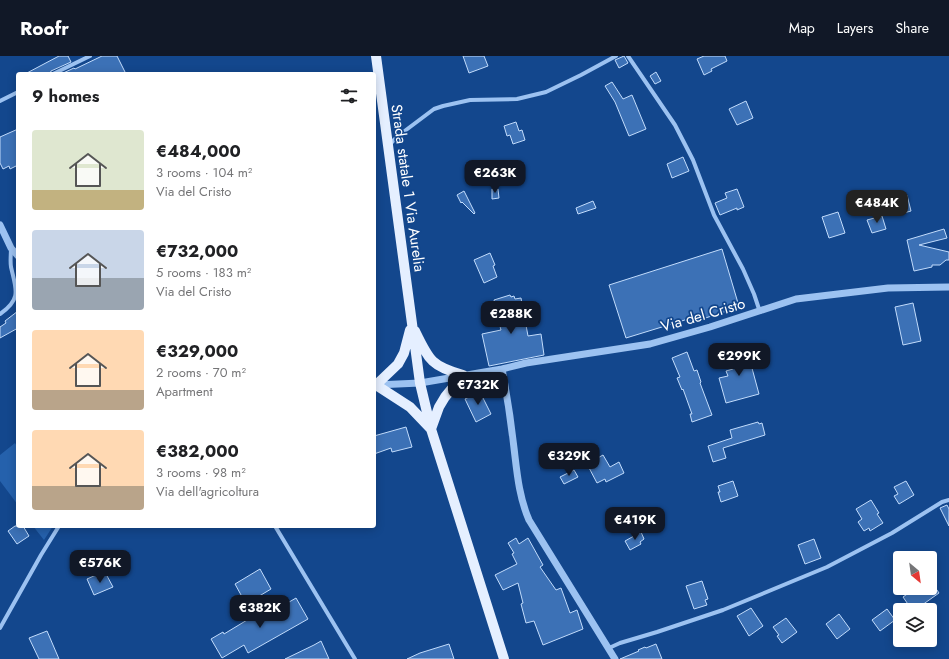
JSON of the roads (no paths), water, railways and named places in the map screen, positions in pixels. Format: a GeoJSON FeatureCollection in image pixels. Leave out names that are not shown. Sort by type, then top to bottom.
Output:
{"type":"FeatureCollection","features":[{"type":"Feature","properties":{"kind":"main road","name":"Strada statale 1 Via Aurelia"},"geometry":{"type":"LineString","coordinates":[[376,56],[387,147],[420,383],[431,429],[504,659]]}},
{"type":"Feature","properties":{"kind":"main road"},"geometry":{"type":"LineString","coordinates":[[376,386],[410,407],[431,429],[439,407],[463,375],[447,370],[432,361],[427,356],[411,324]]}},
{"type":"Feature","properties":{"kind":"main road"},"geometry":{"type":"LineString","coordinates":[[376,384],[398,364],[404,353],[411,324]]}},
{"type":"Feature","properties":{"kind":"street"},"geometry":{"type":"LineString","coordinates":[[57,72],[90,56]]}},
{"type":"Feature","properties":{"kind":"street"},"geometry":{"type":"LineString","coordinates":[[387,147],[398,136],[434,109],[470,100],[517,99],[546,92],[581,76],[616,56]]}},
{"type":"Feature","properties":{"kind":"street"},"geometry":{"type":"LineString","coordinates":[[628,56],[675,125],[693,160],[714,215],[743,269],[760,312]]}},
{"type":"Feature","properties":{"kind":"street"},"geometry":{"type":"LineString","coordinates":[[0,101],[16,93]]}},
{"type":"Feature","properties":{"kind":"street"},"geometry":{"type":"LineString","coordinates":[[0,225],[11,248],[16,254]]}},
{"type":"Feature","properties":{"kind":"street"},"geometry":{"type":"LineString","coordinates":[[0,314],[11,306],[15,300],[16,294],[11,265],[11,248]]}},
{"type":"Feature","properties":{"kind":"street","name":"Via del Cristo"},"geometry":{"type":"LineString","coordinates":[[376,385],[420,383],[502,369],[526,363],[650,344],[796,300],[888,288],[949,286]]}},
{"type":"Feature","properties":{"kind":"street"},"geometry":{"type":"LineString","coordinates":[[502,369],[508,398],[519,491],[528,520],[615,659]]}},
{"type":"Feature","properties":{"kind":"street"},"geometry":{"type":"LineString","coordinates":[[609,648],[620,643],[723,610],[827,567],[892,533],[942,502],[949,500]]}},
{"type":"Feature","properties":{"kind":"street"},"geometry":{"type":"LineString","coordinates":[[0,628],[58,528]]}},
{"type":"Feature","properties":{"kind":"street"},"geometry":{"type":"LineString","coordinates":[[276,528],[355,659]]}}]}
